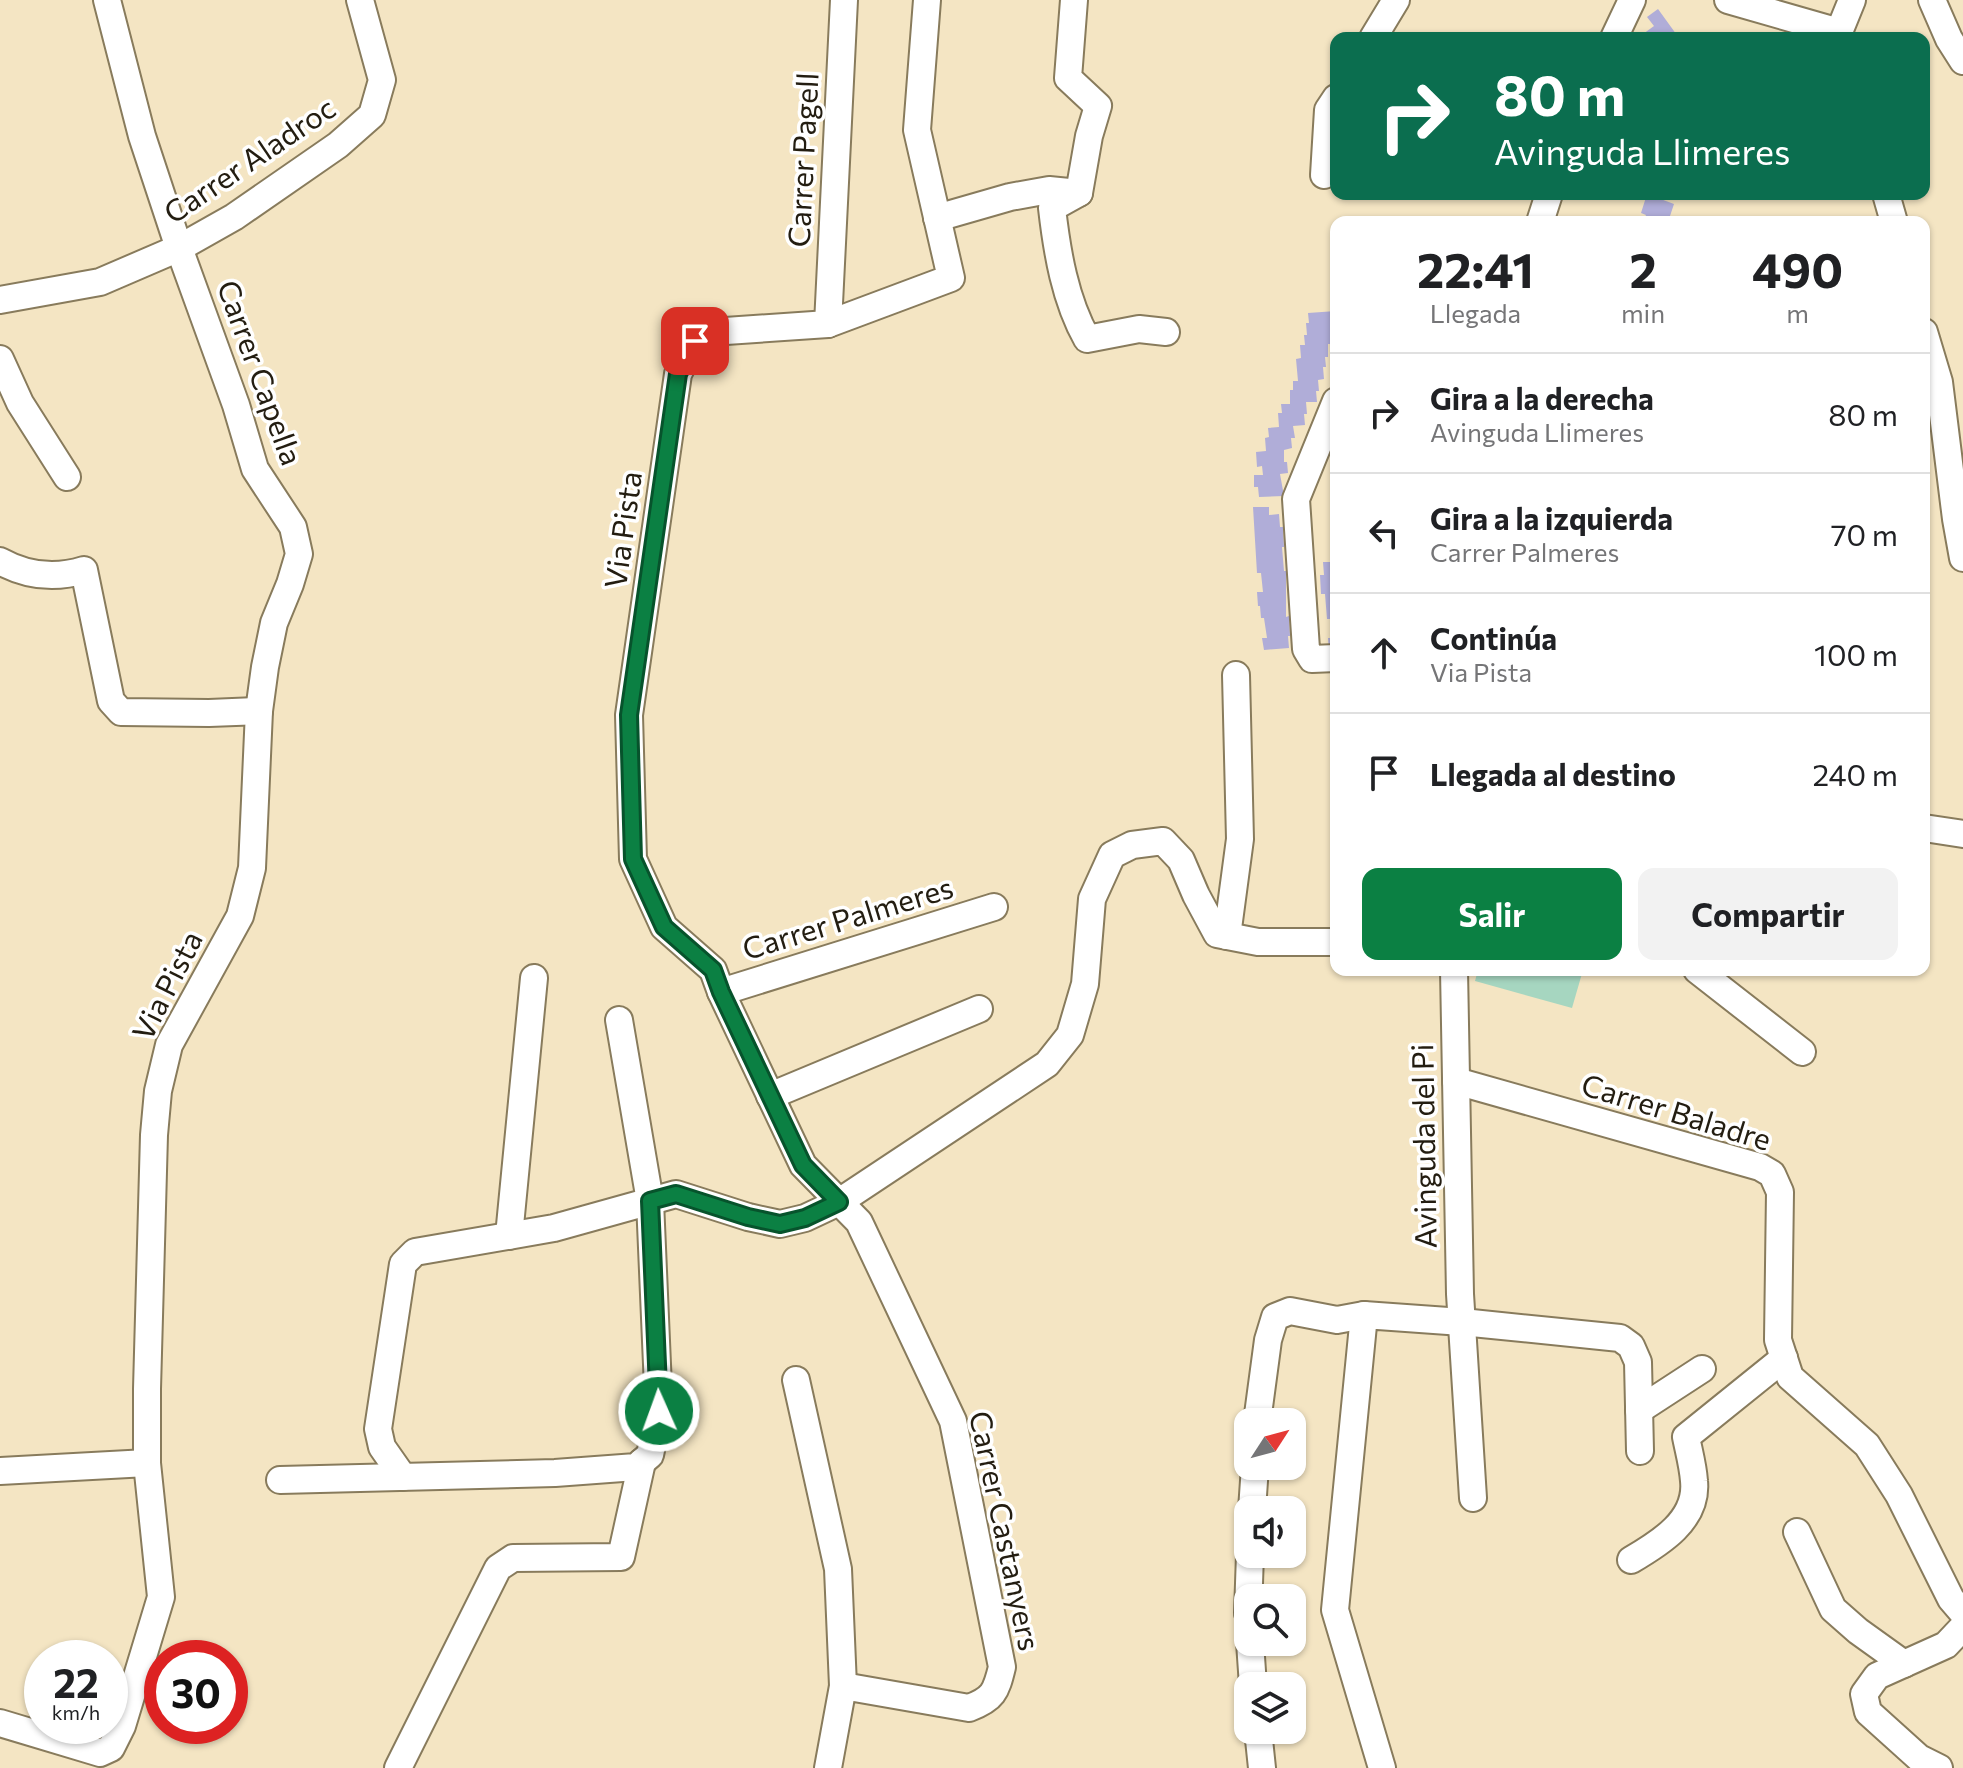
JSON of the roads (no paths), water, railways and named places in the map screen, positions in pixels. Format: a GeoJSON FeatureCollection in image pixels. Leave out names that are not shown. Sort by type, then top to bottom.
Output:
{"type":"FeatureCollection","features":[{"type":"Feature","properties":{"kind":"street","name":"Carrer Capella"},"geometry":{"type":"LineString","coordinates":[[107,0],[142,136],[236,405],[255,469],[293,527],[299,554],[274,623],[259,711]]}},
{"type":"Feature","properties":{"kind":"street","name":"Carrer Aladroc"},"geometry":{"type":"LineString","coordinates":[[0,300],[100,282],[179,248],[234,217],[338,145],[372,115],[382,80],[360,0]]}},
{"type":"Feature","properties":{"kind":"street","name":"Carrer Pagell"},"geometry":{"type":"LineString","coordinates":[[828,324],[844,0]]}},
{"type":"Feature","properties":{"kind":"street"},"geometry":{"type":"LineString","coordinates":[[927,0],[917,130],[937,218],[1010,197],[1049,190],[1079,193]]}},
{"type":"Feature","properties":{"kind":"street"},"geometry":{"type":"LineString","coordinates":[[1074,0],[1068,78],[1098,106],[1079,193]]}},
{"type":"Feature","properties":{"kind":"street"},"geometry":{"type":"LineString","coordinates":[[1377,32],[1396,0]]}},
{"type":"Feature","properties":{"kind":"street"},"geometry":{"type":"LineString","coordinates":[[1617,32],[1632,0]]}},
{"type":"Feature","properties":{"kind":"street"},"geometry":{"type":"LineString","coordinates":[[1728,0],[1830,32]]}},
{"type":"Feature","properties":{"kind":"street"},"geometry":{"type":"LineString","coordinates":[[1841,32],[1852,0]]}},
{"type":"Feature","properties":{"kind":"street"},"geometry":{"type":"LineString","coordinates":[[1932,0],[1949,39],[1963,61]]}},
{"type":"Feature","properties":{"kind":"street"},"geometry":{"type":"LineString","coordinates":[[1324,175],[1330,107]]}},
{"type":"Feature","properties":{"kind":"street"},"geometry":{"type":"LineString","coordinates":[[1079,193],[1052,208],[1057,248],[1080,326],[1087,339],[1139,329],[1166,332]]}},
{"type":"Feature","properties":{"kind":"street","name":"Via Pista"},"geometry":{"type":"LineString","coordinates":[[717,981],[664,927],[633,859],[629,715],[678,374],[695,341],[711,332],[828,324],[951,278],[937,218]]}},
{"type":"Feature","properties":{"kind":"street"},"geometry":{"type":"LineString","coordinates":[[1930,352],[1939,382],[1963,558]]}},
{"type":"Feature","properties":{"kind":"street"},"geometry":{"type":"LineString","coordinates":[[0,359],[20,403],[67,477]]}},
{"type":"Feature","properties":{"kind":"street"},"geometry":{"type":"LineString","coordinates":[[1330,416],[1296,499],[1306,649],[1312,659],[1330,658]]}},
{"type":"Feature","properties":{"kind":"street"},"geometry":{"type":"LineString","coordinates":[[0,561],[33,575],[67,575],[84,570],[111,701],[121,712],[259,711]]}},
{"type":"Feature","properties":{"kind":"street"},"geometry":{"type":"LineString","coordinates":[[1227,936],[1240,839],[1236,675]]}},
{"type":"Feature","properties":{"kind":"street","name":"Via Pista"},"geometry":{"type":"LineString","coordinates":[[147,1463],[154,1135],[158,1091],[169,1045],[240,916],[252,868],[259,711]]}},
{"type":"Feature","properties":{"kind":"street"},"geometry":{"type":"LineString","coordinates":[[1930,829],[1963,834]]}},
{"type":"Feature","properties":{"kind":"street"},"geometry":{"type":"LineString","coordinates":[[403,1477],[382,1447],[378,1429],[403,1264],[415,1252],[554,1228],[676,1194],[780,1224],[805,1218],[839,1202],[1047,1064],[1070,1035],[1085,984],[1092,899],[1112,855],[1132,845],[1163,841],[1181,860],[1217,934],[1258,942],[1330,942]]}},
{"type":"Feature","properties":{"kind":"street","name":"Carrer Palmeres"},"geometry":{"type":"LineString","coordinates":[[839,1202],[803,1165],[717,981],[994,907]]}},
{"type":"Feature","properties":{"kind":"street","name":"Avinguda del Pi"},"geometry":{"type":"LineString","coordinates":[[1454,976],[1462,1322],[1473,1498]]}},
{"type":"Feature","properties":{"kind":"street"},"geometry":{"type":"LineString","coordinates":[[1705,976],[1802,1052]]}},
{"type":"Feature","properties":{"kind":"street"},"geometry":{"type":"LineString","coordinates":[[509,1236],[534,978]]}},
{"type":"Feature","properties":{"kind":"street"},"geometry":{"type":"LineString","coordinates":[[770,1096],[979,1009]]}},
{"type":"Feature","properties":{"kind":"street"},"geometry":{"type":"LineString","coordinates":[[280,1480],[555,1473],[636,1467],[650,1455],[659,1411],[650,1201],[619,1020]]}},
{"type":"Feature","properties":{"kind":"street","name":"Carrer Baladre"},"geometry":{"type":"LineString","coordinates":[[1456,1081],[1760,1167],[1772,1174],[1780,1192],[1778,1340],[1787,1368]]}},
{"type":"Feature","properties":{"kind":"street","name":"Carrer Castanyers"},"geometry":{"type":"LineString","coordinates":[[839,1202],[859,1222],[953,1421],[1002,1667],[997,1689],[986,1702],[969,1708],[843,1686]]}},
{"type":"Feature","properties":{"kind":"street"},"geometry":{"type":"LineString","coordinates":[[1259,1408],[1268,1340],[1275,1317],[1290,1311],[1337,1320],[1364,1315],[1620,1338],[1631,1346],[1638,1362],[1640,1451]]}},
{"type":"Feature","properties":{"kind":"street"},"geometry":{"type":"LineString","coordinates":[[1364,1315],[1335,1610],[1382,1768]]}},
{"type":"Feature","properties":{"kind":"street"},"geometry":{"type":"LineString","coordinates":[[1631,1560],[1673,1531],[1685,1518],[1693,1502],[1695,1484],[1686,1437],[1787,1368],[1867,1445],[1899,1495],[1951,1599],[1963,1613]]}},
{"type":"Feature","properties":{"kind":"street"},"geometry":{"type":"LineString","coordinates":[[1639,1410],[1702,1369]]}},
{"type":"Feature","properties":{"kind":"street"},"geometry":{"type":"LineString","coordinates":[[796,1380],[838,1569],[843,1686],[828,1768]]}},
{"type":"Feature","properties":{"kind":"street"},"geometry":{"type":"LineString","coordinates":[[398,1768],[498,1568],[513,1558],[621,1557],[642,1462]]}},
{"type":"Feature","properties":{"kind":"street"},"geometry":{"type":"LineString","coordinates":[[0,1471],[147,1463],[161,1597],[122,1726],[111,1748],[100,1753],[0,1723]]}},
{"type":"Feature","properties":{"kind":"street"},"geometry":{"type":"LineString","coordinates":[[1797,1532],[1833,1609],[1904,1664]]}},
{"type":"Feature","properties":{"kind":"street"},"geometry":{"type":"LineString","coordinates":[[1939,1768],[1919,1758],[1868,1712],[1864,1694],[1877,1676],[1946,1645],[1963,1627]]}},
{"type":"Feature","properties":{"kind":"street"},"geometry":{"type":"LineString","coordinates":[[1259,1744],[1262,1768]]}}]}
